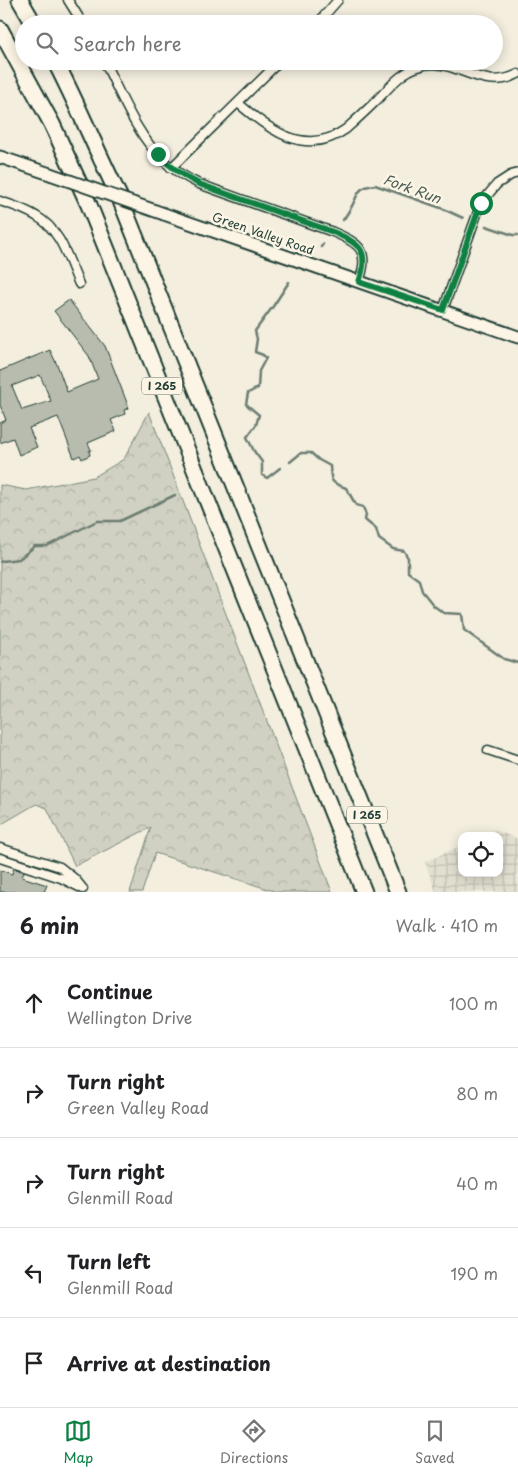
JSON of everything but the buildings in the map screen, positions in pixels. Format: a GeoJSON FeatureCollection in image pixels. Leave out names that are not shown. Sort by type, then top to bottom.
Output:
{"type":"FeatureCollection","features":[{"type":"Feature","properties":{"kind":"highway"},"geometry":{"type":"LineString","coordinates":[[20,0],[29,15]]}},
{"type":"Feature","properties":{"kind":"highway","name":"I 265"},"geometry":{"type":"LineString","coordinates":[[0,29],[15,56]]}},
{"type":"Feature","properties":{"kind":"highway","name":"I 265"},"geometry":{"type":"LineString","coordinates":[[22,70],[52,124],[89,204],[364,892]]}},
{"type":"Feature","properties":{"kind":"highway","name":"I 265"},"geometry":{"type":"LineString","coordinates":[[59,70],[119,196],[398,892]]}},
{"type":"Feature","properties":{"kind":"street"},"geometry":{"type":"LineString","coordinates":[[68,0],[77,15]]}},
{"type":"Feature","properties":{"kind":"street"},"geometry":{"type":"LineString","coordinates":[[325,15],[338,0]]}},
{"type":"Feature","properties":{"kind":"street"},"geometry":{"type":"LineString","coordinates":[[109,70],[144,136],[171,168],[199,184],[333,232],[351,241],[358,246],[364,258],[364,268],[359,282]]}},
{"type":"Feature","properties":{"kind":"street"},"geometry":{"type":"LineString","coordinates":[[171,168],[271,70]]}},
{"type":"Feature","properties":{"kind":"street"},"geometry":{"type":"LineString","coordinates":[[238,103],[259,121],[280,133],[305,141],[322,141],[338,135],[346,129],[397,80],[411,70]]}},
{"type":"Feature","properties":{"kind":"street"},"geometry":{"type":"LineString","coordinates":[[458,70],[480,78],[496,80],[504,80],[518,74]]}},
{"type":"Feature","properties":{"kind":"street","name":"Green Valley Road"},"geometry":{"type":"LineString","coordinates":[[0,157],[518,337]]}},
{"type":"Feature","properties":{"kind":"street"},"geometry":{"type":"LineString","coordinates":[[443,310],[481,203],[497,184],[518,173]]}},
{"type":"Feature","properties":{"kind":"street"},"geometry":{"type":"LineString","coordinates":[[0,201],[34,215],[54,231],[63,246],[79,284]]}},
{"type":"Feature","properties":{"kind":"street"},"geometry":{"type":"LineString","coordinates":[[488,750],[518,760]]}},
{"type":"Feature","properties":{"kind":"street"},"geometry":{"type":"LineString","coordinates":[[0,848],[60,867],[85,890]]}},
{"type":"Feature","properties":{"kind":"street"},"geometry":{"type":"LineString","coordinates":[[0,858],[61,878],[85,890]]}},
{"type":"Feature","properties":{"kind":"shaded area"},"geometry":{"type":"Polygon","coordinates":[[[503,833],[518,839],[518,892],[436,892],[425,862],[458,847],[458,877],[503,877],[503,833]]]}},
{"type":"Feature","properties":{"kind":"green space"},"geometry":{"type":"Polygon","coordinates":[[[149,412],[332,892],[277,892],[155,853],[142,892],[130,892],[151,827],[75,866],[47,808],[36,804],[0,825],[0,485],[26,490],[94,477],[124,459],[149,412]]]}},
{"type":"Feature","properties":{"kind":"waterway","name":"Fork Run"},"geometry":{"type":"LineString","coordinates":[[343,220],[360,191],[365,187],[375,185],[441,208],[463,218]]}},
{"type":"Feature","properties":{"kind":"waterway","name":"Fork Run"},"geometry":{"type":"LineString","coordinates":[[486,226],[518,235]]}},
{"type":"Feature","properties":{"kind":"waterway","name":"Fork Run"},"geometry":{"type":"LineString","coordinates":[[280,468],[267,478],[262,475],[262,462],[247,437],[256,425],[259,415],[246,404],[248,393],[258,388],[259,371],[266,358],[255,352],[257,339],[255,331],[289,282]]}},
{"type":"Feature","properties":{"kind":"waterway"},"geometry":{"type":"LineString","coordinates":[[290,462],[301,453],[311,453],[330,466],[332,481],[346,488],[356,505],[363,507],[366,515],[365,520],[376,529],[379,539],[393,549],[404,551],[408,558],[408,572],[419,580],[422,591],[434,606],[444,613],[462,614],[464,630],[504,659],[518,663]]}},
{"type":"Feature","properties":{"kind":"waterway"},"geometry":{"type":"LineString","coordinates":[[0,562],[19,559],[35,546],[47,546],[97,521],[120,521],[175,495]]}},
{"type":"Feature","properties":{"kind":"route"},"geometry":{"type":"LineString","coordinates":[[158,154],[171,168],[199,184],[343,236],[358,246],[362,252],[364,268],[359,282],[443,310],[481,203]]}}]}
